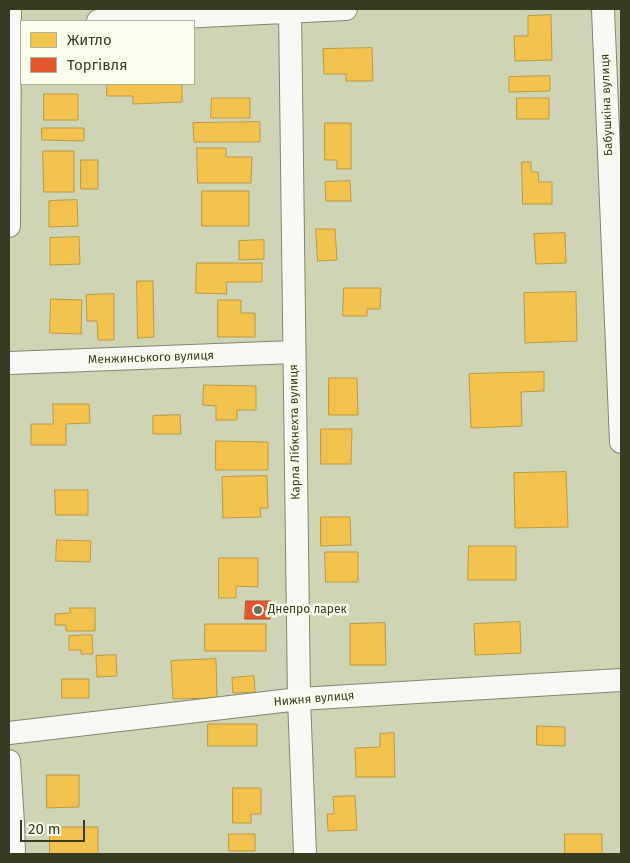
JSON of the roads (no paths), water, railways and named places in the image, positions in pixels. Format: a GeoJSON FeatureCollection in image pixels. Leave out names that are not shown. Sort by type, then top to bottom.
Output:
{"type":"FeatureCollection","features":[{"type":"Feature","properties":{"kind":"street"},"geometry":{"type":"LineString","coordinates":[[115,20],[290,10],[346,9]]}},
{"type":"Feature","properties":{"kind":"street","name":"Бабушкіна вулиця"},"geometry":{"type":"LineString","coordinates":[[603,9],[621,442]]}},
{"type":"Feature","properties":{"kind":"street","name":"Карла Лібкнехта вулиця"},"geometry":{"type":"LineString","coordinates":[[290,10],[299,699],[305,854]]}},
{"type":"Feature","properties":{"kind":"street"},"geometry":{"type":"LineString","coordinates":[[9,226],[12,21]]}},
{"type":"Feature","properties":{"kind":"street","name":"Менжинського вулиця"},"geometry":{"type":"LineString","coordinates":[[9,363],[294,352]]}},
{"type":"Feature","properties":{"kind":"street","name":"Нижня вулиця"},"geometry":{"type":"LineString","coordinates":[[9,733],[299,699],[621,680]]}},
{"type":"Feature","properties":{"kind":"street"},"geometry":{"type":"LineString","coordinates":[[9,761],[14,854]]}},
{"type":"Feature","properties":{"kind":"place","name":"Днепро ларек"},"geometry":{"type":"Point","coordinates":[258,610]}}]}
